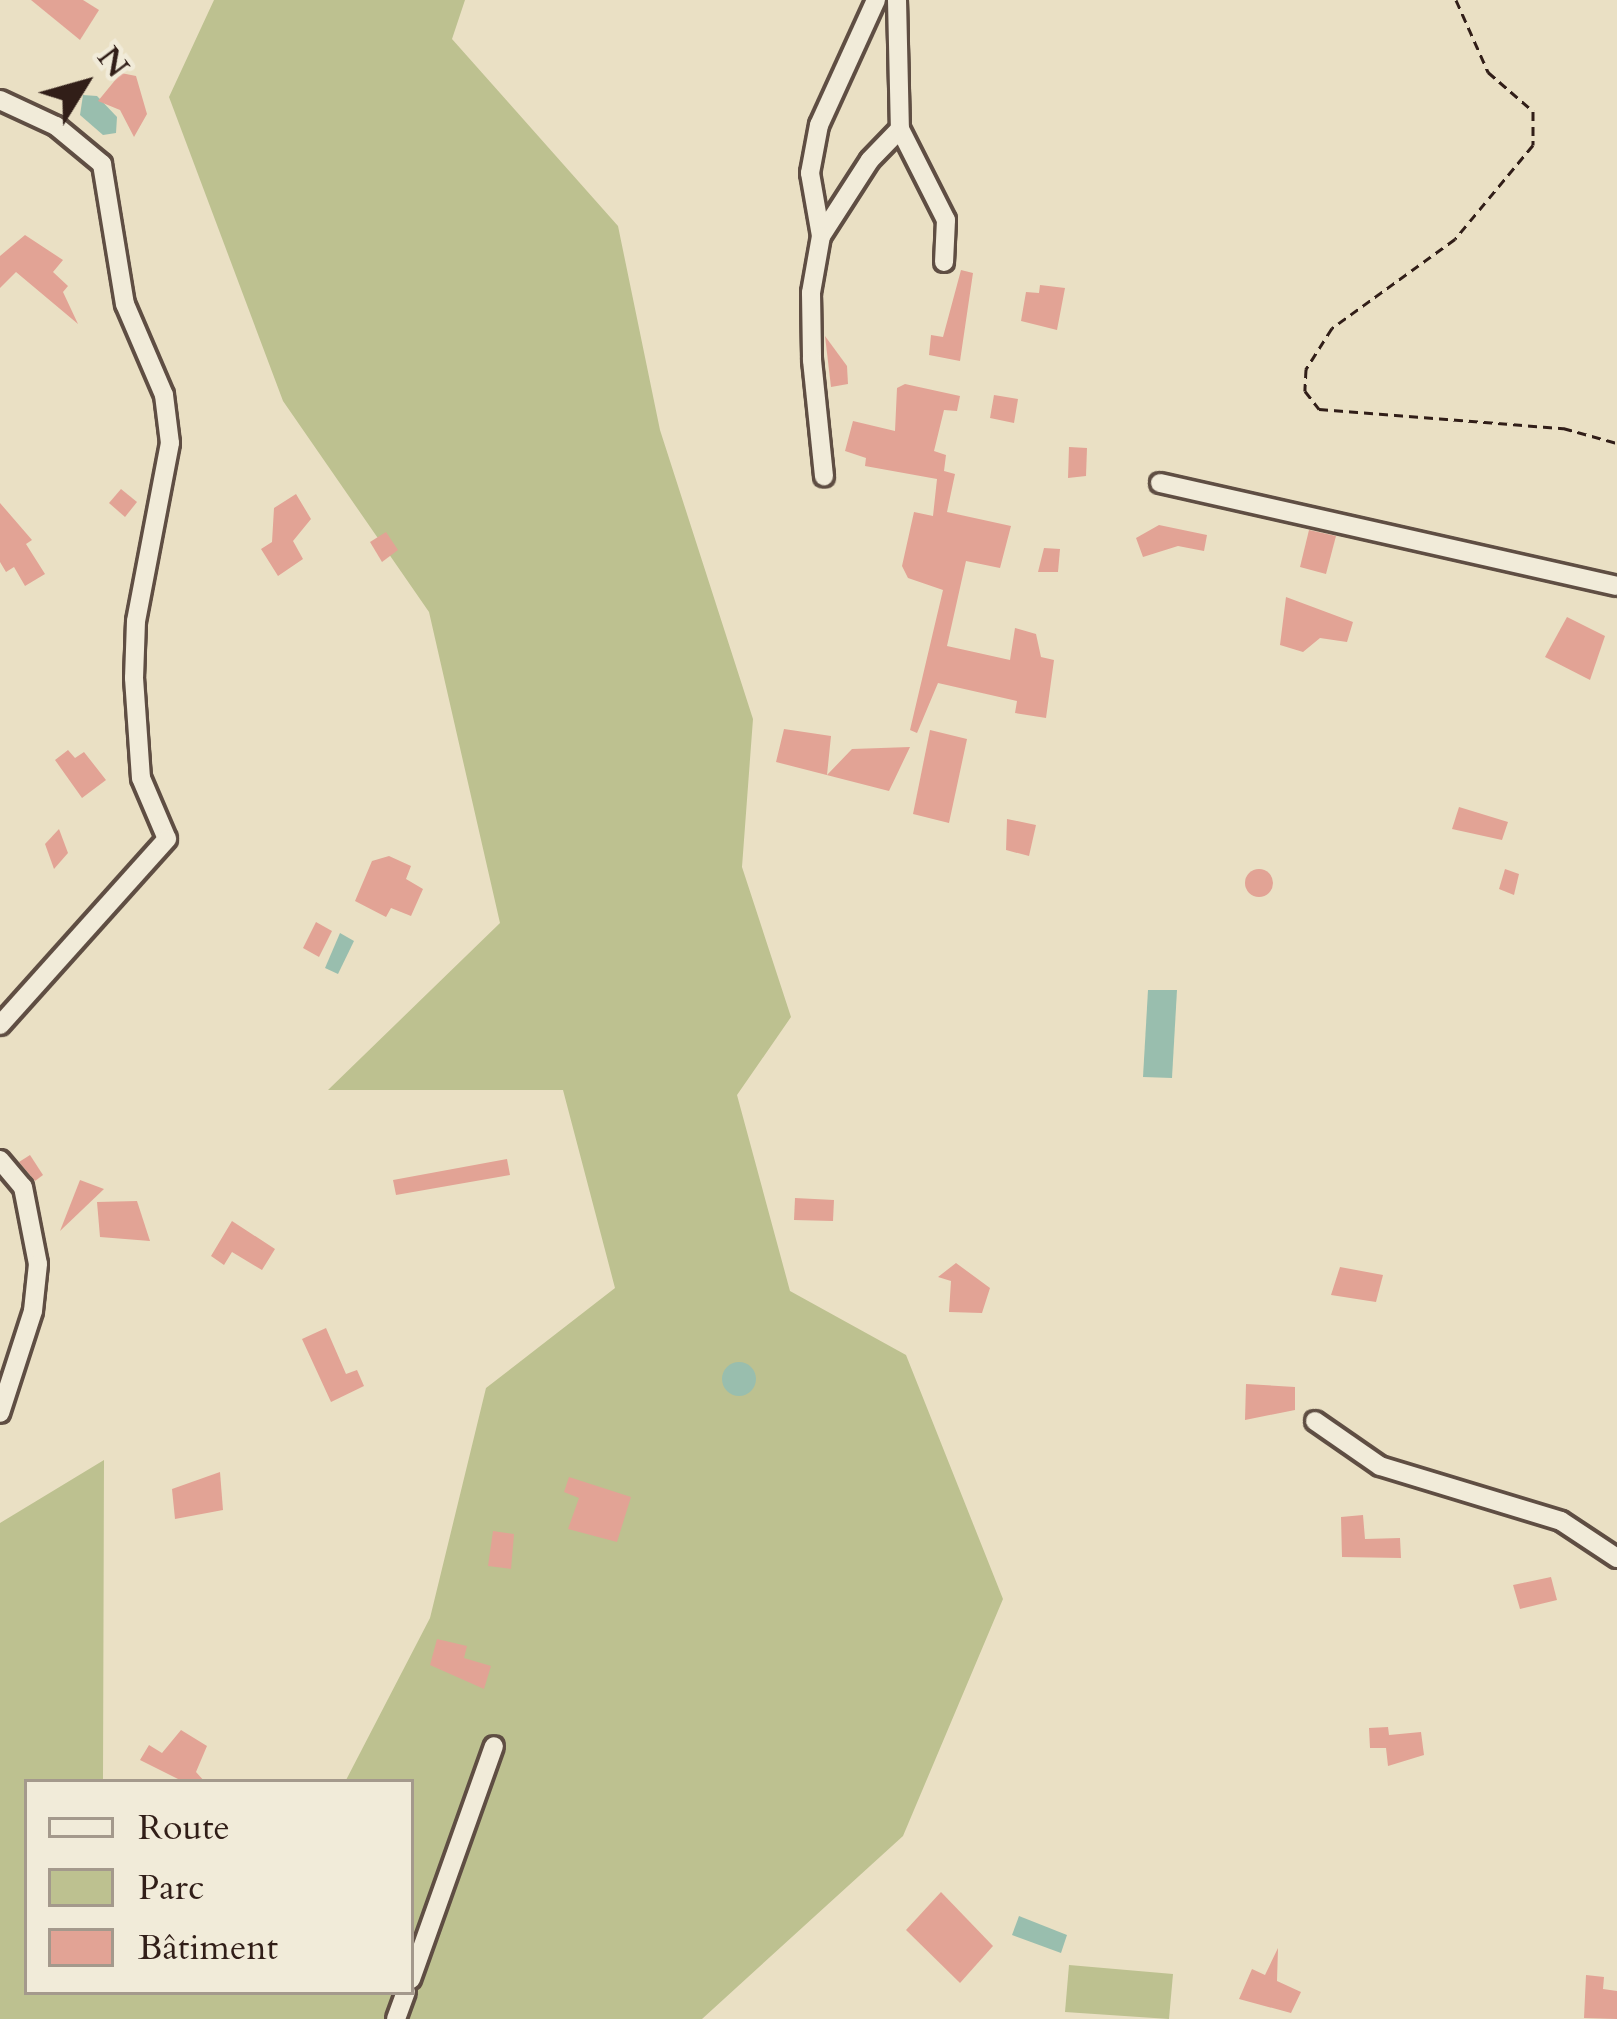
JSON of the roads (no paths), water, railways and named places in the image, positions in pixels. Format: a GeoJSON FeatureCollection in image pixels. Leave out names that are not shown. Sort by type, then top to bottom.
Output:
{"type":"FeatureCollection","features":[{"type":"Feature","properties":{"kind":"street"},"geometry":{"type":"LineString","coordinates":[[824,476],[811,315],[821,236],[810,173],[819,125],[876,0]]}},
{"type":"Feature","properties":{"kind":"street"},"geometry":{"type":"LineString","coordinates":[[897,0],[900,129],[935,187],[946,220],[944,262]]}},
{"type":"Feature","properties":{"kind":"street"},"geometry":{"type":"LineString","coordinates":[[0,100],[56,126],[102,164],[125,304],[164,395],[170,443],[136,621],[134,678],[141,778],[167,839],[0,1025]]}},
{"type":"Feature","properties":{"kind":"street"},"geometry":{"type":"LineString","coordinates":[[821,236],[870,160],[900,129]]}},
{"type":"Feature","properties":{"kind":"street"},"geometry":{"type":"LineString","coordinates":[[1160,483],[1617,586]]}},
{"type":"Feature","properties":{"kind":"street"},"geometry":{"type":"LineString","coordinates":[[0,1160],[23,1187],[38,1264],[33,1311],[0,1413]]}},
{"type":"Feature","properties":{"kind":"street"},"geometry":{"type":"LineString","coordinates":[[1315,1421],[1380,1466],[1561,1521],[1617,1558]]}},
{"type":"Feature","properties":{"kind":"street"},"geometry":{"type":"LineString","coordinates":[[414,1970],[494,1746]]}}]}
